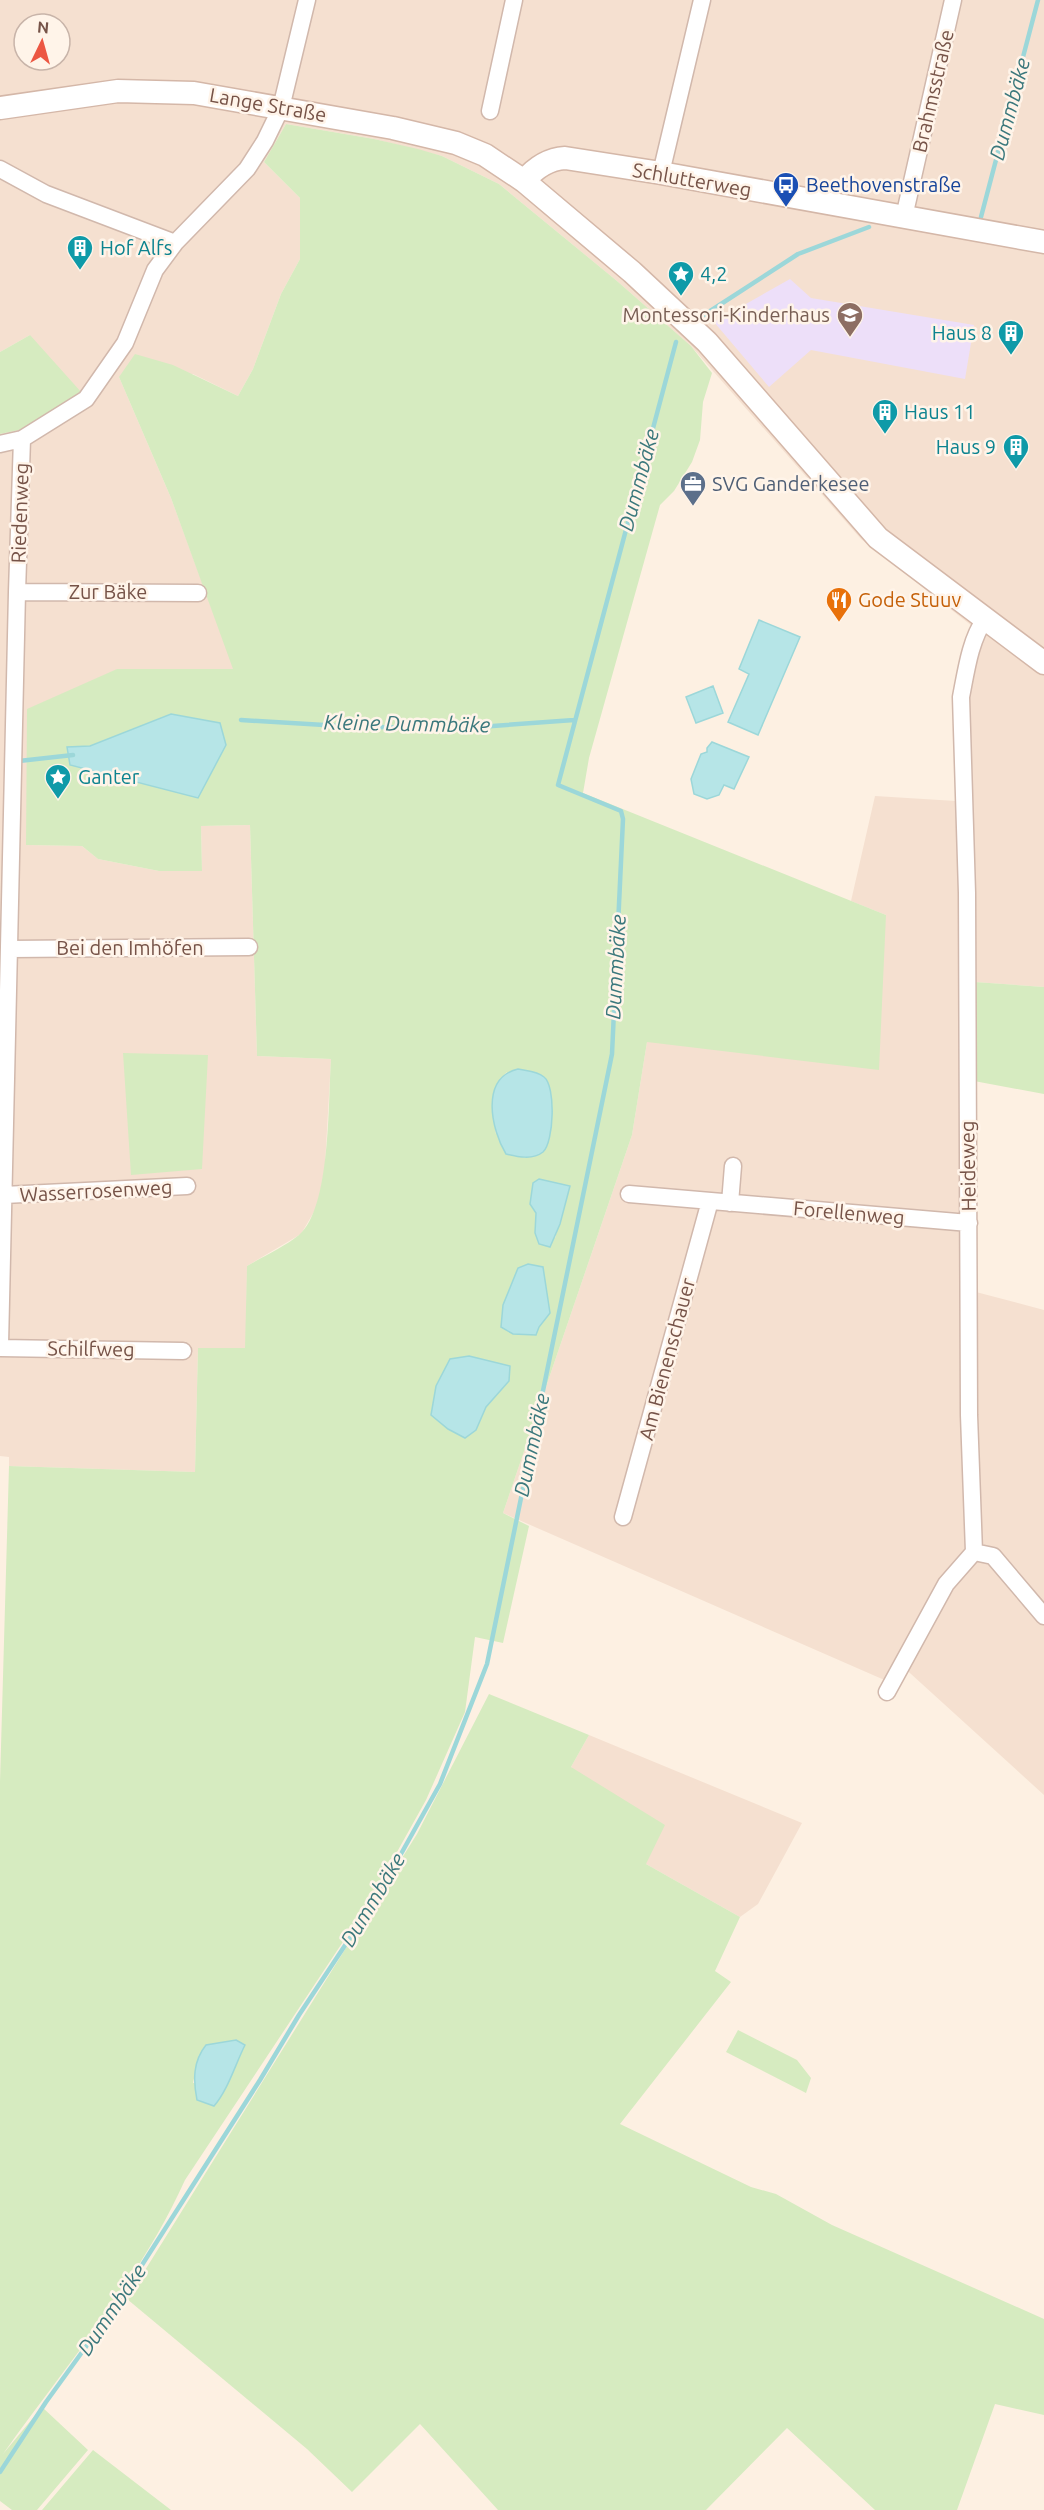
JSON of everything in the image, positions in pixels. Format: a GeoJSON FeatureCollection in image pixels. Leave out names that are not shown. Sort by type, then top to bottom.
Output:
{"type":"FeatureCollection","features":[{"type":"Feature","properties":{"kind":"street"},"geometry":{"type":"LineString","coordinates":[[0,444],[22,439],[86,399],[125,343],[155,270],[175,243],[247,169],[265,141],[281,108],[307,0]]}},
{"type":"Feature","properties":{"kind":"street"},"geometry":{"type":"LineString","coordinates":[[490,111],[514,0]]}},
{"type":"Feature","properties":{"kind":"street"},"geometry":{"type":"LineString","coordinates":[[661,173],[702,0]]}},
{"type":"Feature","properties":{"kind":"street","name":"Brahmsstraße"},"geometry":{"type":"LineString","coordinates":[[904,217],[953,0]]}},
{"type":"Feature","properties":{"kind":"street","name":"Lange Straße"},"geometry":{"type":"LineString","coordinates":[[0,108],[118,91],[194,93],[393,128],[456,143],[484,155],[524,181],[632,272],[707,342],[878,538],[1044,663]]}},
{"type":"Feature","properties":{"kind":"street","name":"Schlutterweg"},"geometry":{"type":"LineString","coordinates":[[524,181],[532,171],[557,159],[661,173],[1044,242]]}},
{"type":"Feature","properties":{"kind":"street"},"geometry":{"type":"LineString","coordinates":[[0,169],[46,194],[175,243]]}},
{"type":"Feature","properties":{"kind":"street","name":"Riedenweg"},"geometry":{"type":"LineString","coordinates":[[0,1347],[4,1195],[2,1176],[5,967],[10,949],[8,625],[17,592],[22,439]]}},
{"type":"Feature","properties":{"kind":"street","name":"Zur Bäke"},"geometry":{"type":"LineString","coordinates":[[17,592],[198,593]]}},
{"type":"Feature","properties":{"kind":"street","name":"Heideweg"},"geometry":{"type":"LineString","coordinates":[[974,1552],[969,1414],[967,893],[961,697],[966,669],[980,626],[985,619]]}},
{"type":"Feature","properties":{"kind":"street","name":"Bei den Imhöfen"},"geometry":{"type":"LineString","coordinates":[[10,949],[249,946]]}},
{"type":"Feature","properties":{"kind":"street"},"geometry":{"type":"LineString","coordinates":[[730,1203],[733,1166]]}},
{"type":"Feature","properties":{"kind":"street","name":"Wasserrosenweg"},"geometry":{"type":"LineString","coordinates":[[4,1195],[187,1186]]}},
{"type":"Feature","properties":{"kind":"street","name":"Forellenweg"},"geometry":{"type":"LineString","coordinates":[[629,1194],[969,1222]]}},
{"type":"Feature","properties":{"kind":"street","name":"Am Bienenschauer"},"geometry":{"type":"LineString","coordinates":[[623,1517],[710,1201]]}},
{"type":"Feature","properties":{"kind":"street","name":"Schilfweg"},"geometry":{"type":"LineString","coordinates":[[0,1347],[183,1351]]}},
{"type":"Feature","properties":{"kind":"street"},"geometry":{"type":"LineString","coordinates":[[887,1692],[946,1584],[974,1552],[993,1556],[1039,1598],[1044,1616]]}},
{"type":"Feature","properties":{"kind":"shaded area"},"geometry":{"type":"Polygon","coordinates":[[[0,0],[1044,0],[1044,987],[975,982],[976,1292],[1044,1310],[1044,1795],[900,1664],[889,1682],[503,1513],[632,1135],[647,1042],[886,915],[851,901],[875,796],[956,801],[972,626],[861,539],[691,346],[617,281],[499,184],[442,156],[374,139],[286,124],[264,162],[300,198],[300,259],[281,294],[253,369],[238,396],[193,374],[119,377],[171,498],[234,669],[117,669],[26,845],[82,846],[98,859],[159,871],[202,870],[201,826],[250,825],[257,1056],[331,1059],[324,1183],[318,1205],[301,1234],[247,1266],[246,1348],[198,1348],[195,1472],[9,1466],[9,1457],[0,1456],[0,434],[19,430],[30,335],[0,352],[0,0]]]}},
{"type":"Feature","properties":{"kind":"shaded area","name":"Montessori-Kinderhaus"},"geometry":{"type":"Polygon","coordinates":[[[790,279],[811,298],[974,325],[965,379],[811,350],[769,387],[714,322],[790,279]]]}},
{"type":"Feature","properties":{"kind":"shaded area"},"geometry":{"type":"Polygon","coordinates":[[[589,1735],[802,1823],[758,1904],[740,1917],[646,1864],[571,1767],[589,1735]]]}},
{"type":"Feature","properties":{"kind":"green space"},"geometry":{"type":"Polygon","coordinates":[[[286,124],[374,139],[442,156],[499,184],[617,281],[691,346],[712,373],[703,402],[700,440],[692,462],[674,491],[660,505],[589,758],[583,793],[886,915],[879,1070],[647,1042],[632,1135],[503,1513],[529,1526],[503,1643],[475,1637],[465,1712],[426,1800],[368,1904],[185,2180],[167,2217],[124,2287],[3,2454],[42,2407],[88,2450],[37,2510],[12,2510],[0,2501],[0,1782],[9,1466],[195,1472],[198,1348],[245,1348],[247,1266],[299,1235],[309,1221],[317,1202],[326,1153],[331,1059],[257,1056],[250,825],[201,826],[202,871],[159,871],[98,859],[82,846],[26,845],[27,709],[117,669],[233,669],[171,498],[119,377],[135,354],[173,365],[238,396],[253,369],[281,294],[300,259],[300,198],[264,162],[286,124]],[[171,714],[90,746],[67,747],[70,765],[226,745],[220,723],[171,714]],[[507,1072],[501,1079],[493,1101],[496,1134],[507,1072]],[[570,1186],[536,1213],[535,1233],[555,1238],[570,1186]],[[443,1373],[436,1386],[476,1430],[486,1407],[509,1381],[443,1373]],[[245,2045],[199,2055],[193,2083],[228,2079],[245,2045]]]}},
{"type":"Feature","properties":{"kind":"green space"},"geometry":{"type":"Polygon","coordinates":[[[30,335],[82,393],[19,430],[0,434],[0,352],[30,335]]]}},
{"type":"Feature","properties":{"kind":"green space"},"geometry":{"type":"Polygon","coordinates":[[[975,982],[1044,987],[1044,1094],[974,1081],[975,982]]]}},
{"type":"Feature","properties":{"kind":"green space"},"geometry":{"type":"Polygon","coordinates":[[[123,1053],[208,1055],[202,1169],[131,1175],[123,1053]]]}},
{"type":"Feature","properties":{"kind":"green space"},"geometry":{"type":"Polygon","coordinates":[[[489,1694],[589,1735],[571,1767],[665,1825],[646,1864],[740,1917],[715,1971],[731,1982],[620,2124],[751,2187],[776,2194],[832,2225],[1044,2319],[1044,2415],[995,2404],[957,2510],[875,2510],[787,2428],[706,2510],[498,2510],[420,2424],[352,2492],[307,2449],[127,2299],[417,1834],[489,1694]]]}},
{"type":"Feature","properties":{"kind":"green space"},"geometry":{"type":"Polygon","coordinates":[[[738,2030],[797,2060],[811,2078],[806,2093],[726,2052],[738,2030]]]}},
{"type":"Feature","properties":{"kind":"green space"},"geometry":{"type":"Polygon","coordinates":[[[93,2450],[171,2510],[42,2510],[93,2450]]]}},
{"type":"Feature","properties":{"kind":"water"},"geometry":{"type":"Polygon","coordinates":[[[759,620],[800,637],[758,735],[728,722],[749,674],[739,669],[759,620]]]}},
{"type":"Feature","properties":{"kind":"water"},"geometry":{"type":"Polygon","coordinates":[[[713,686],[723,713],[696,723],[686,697],[713,686]]]}},
{"type":"Feature","properties":{"kind":"water"},"geometry":{"type":"Polygon","coordinates":[[[171,714],[220,723],[226,745],[198,798],[70,765],[67,747],[90,746],[171,714]]]}},
{"type":"Feature","properties":{"kind":"water"},"geometry":{"type":"Polygon","coordinates":[[[712,742],[749,757],[734,789],[724,785],[719,795],[707,799],[694,794],[691,779],[701,754],[707,752],[712,742]]]}},
{"type":"Feature","properties":{"kind":"water"},"geometry":{"type":"Polygon","coordinates":[[[518,1069],[544,1077],[548,1082],[552,1102],[547,1146],[539,1155],[530,1157],[506,1154],[493,1118],[492,1106],[498,1083],[506,1074],[518,1069]]]}},
{"type":"Feature","properties":{"kind":"water"},"geometry":{"type":"Polygon","coordinates":[[[539,1179],[570,1186],[560,1224],[550,1247],[539,1244],[535,1233],[536,1213],[530,1204],[533,1183],[539,1179]]]}},
{"type":"Feature","properties":{"kind":"water"},"geometry":{"type":"Polygon","coordinates":[[[528,1264],[543,1267],[550,1313],[536,1335],[513,1334],[501,1327],[503,1305],[518,1268],[528,1264]]]}},
{"type":"Feature","properties":{"kind":"water"},"geometry":{"type":"Polygon","coordinates":[[[469,1356],[510,1366],[509,1381],[486,1407],[476,1430],[465,1438],[448,1429],[431,1415],[436,1386],[450,1359],[469,1356]]]}},
{"type":"Feature","properties":{"kind":"water"},"geometry":{"type":"Polygon","coordinates":[[[236,2040],[245,2045],[219,2100],[214,2106],[197,2100],[195,2071],[202,2051],[206,2045],[236,2040]]]}},
{"type":"Feature","properties":{"kind":"waterway","name":"Dummbäke"},"geometry":{"type":"LineString","coordinates":[[981,217],[1038,0]]}},
{"type":"Feature","properties":{"kind":"waterway","name":"Dummbäke"},"geometry":{"type":"LineString","coordinates":[[704,315],[798,254],[869,227]]}},
{"type":"Feature","properties":{"kind":"waterway","name":"Dummbäke"},"geometry":{"type":"LineString","coordinates":[[0,2472],[46,2402],[119,2301],[299,2015],[377,1897],[440,1784],[487,1664],[612,1054],[623,819],[621,811],[558,785],[676,342]]}},
{"type":"Feature","properties":{"kind":"waterway","name":"Kleine Dummbäke"},"geometry":{"type":"LineString","coordinates":[[241,720],[452,729],[574,720]]}},
{"type":"Feature","properties":{"kind":"waterway","name":"Kleine Dummbäke"},"geometry":{"type":"LineString","coordinates":[[19,761],[73,755]]}},
{"type":"Feature","properties":{"kind":"place","name":"Beethovenstraße"},"geometry":{"type":"Point","coordinates":[786,208]}},
{"type":"Feature","properties":{"kind":"place","name":"Hof Alfs"},"geometry":{"type":"Point","coordinates":[80,271]}},
{"type":"Feature","properties":{"kind":"place","name":"4,2"},"geometry":{"type":"Point","coordinates":[681,297]}},
{"type":"Feature","properties":{"kind":"place","name":"Montessori-Kinderhaus"},"geometry":{"type":"Point","coordinates":[850,338]}},
{"type":"Feature","properties":{"kind":"place","name":"Haus 8"},"geometry":{"type":"Point","coordinates":[1011,356]}},
{"type":"Feature","properties":{"kind":"place","name":"Haus 11"},"geometry":{"type":"Point","coordinates":[885,435]}},
{"type":"Feature","properties":{"kind":"place","name":"Haus 9"},"geometry":{"type":"Point","coordinates":[1016,470]}},
{"type":"Feature","properties":{"kind":"place","name":"SVG Ganderkesee"},"geometry":{"type":"Point","coordinates":[693,507]}},
{"type":"Feature","properties":{"kind":"place","name":"Gode Stuuv"},"geometry":{"type":"Point","coordinates":[839,623]}},
{"type":"Feature","properties":{"kind":"place","name":"Ganter"},"geometry":{"type":"Point","coordinates":[58,800]}}]}
